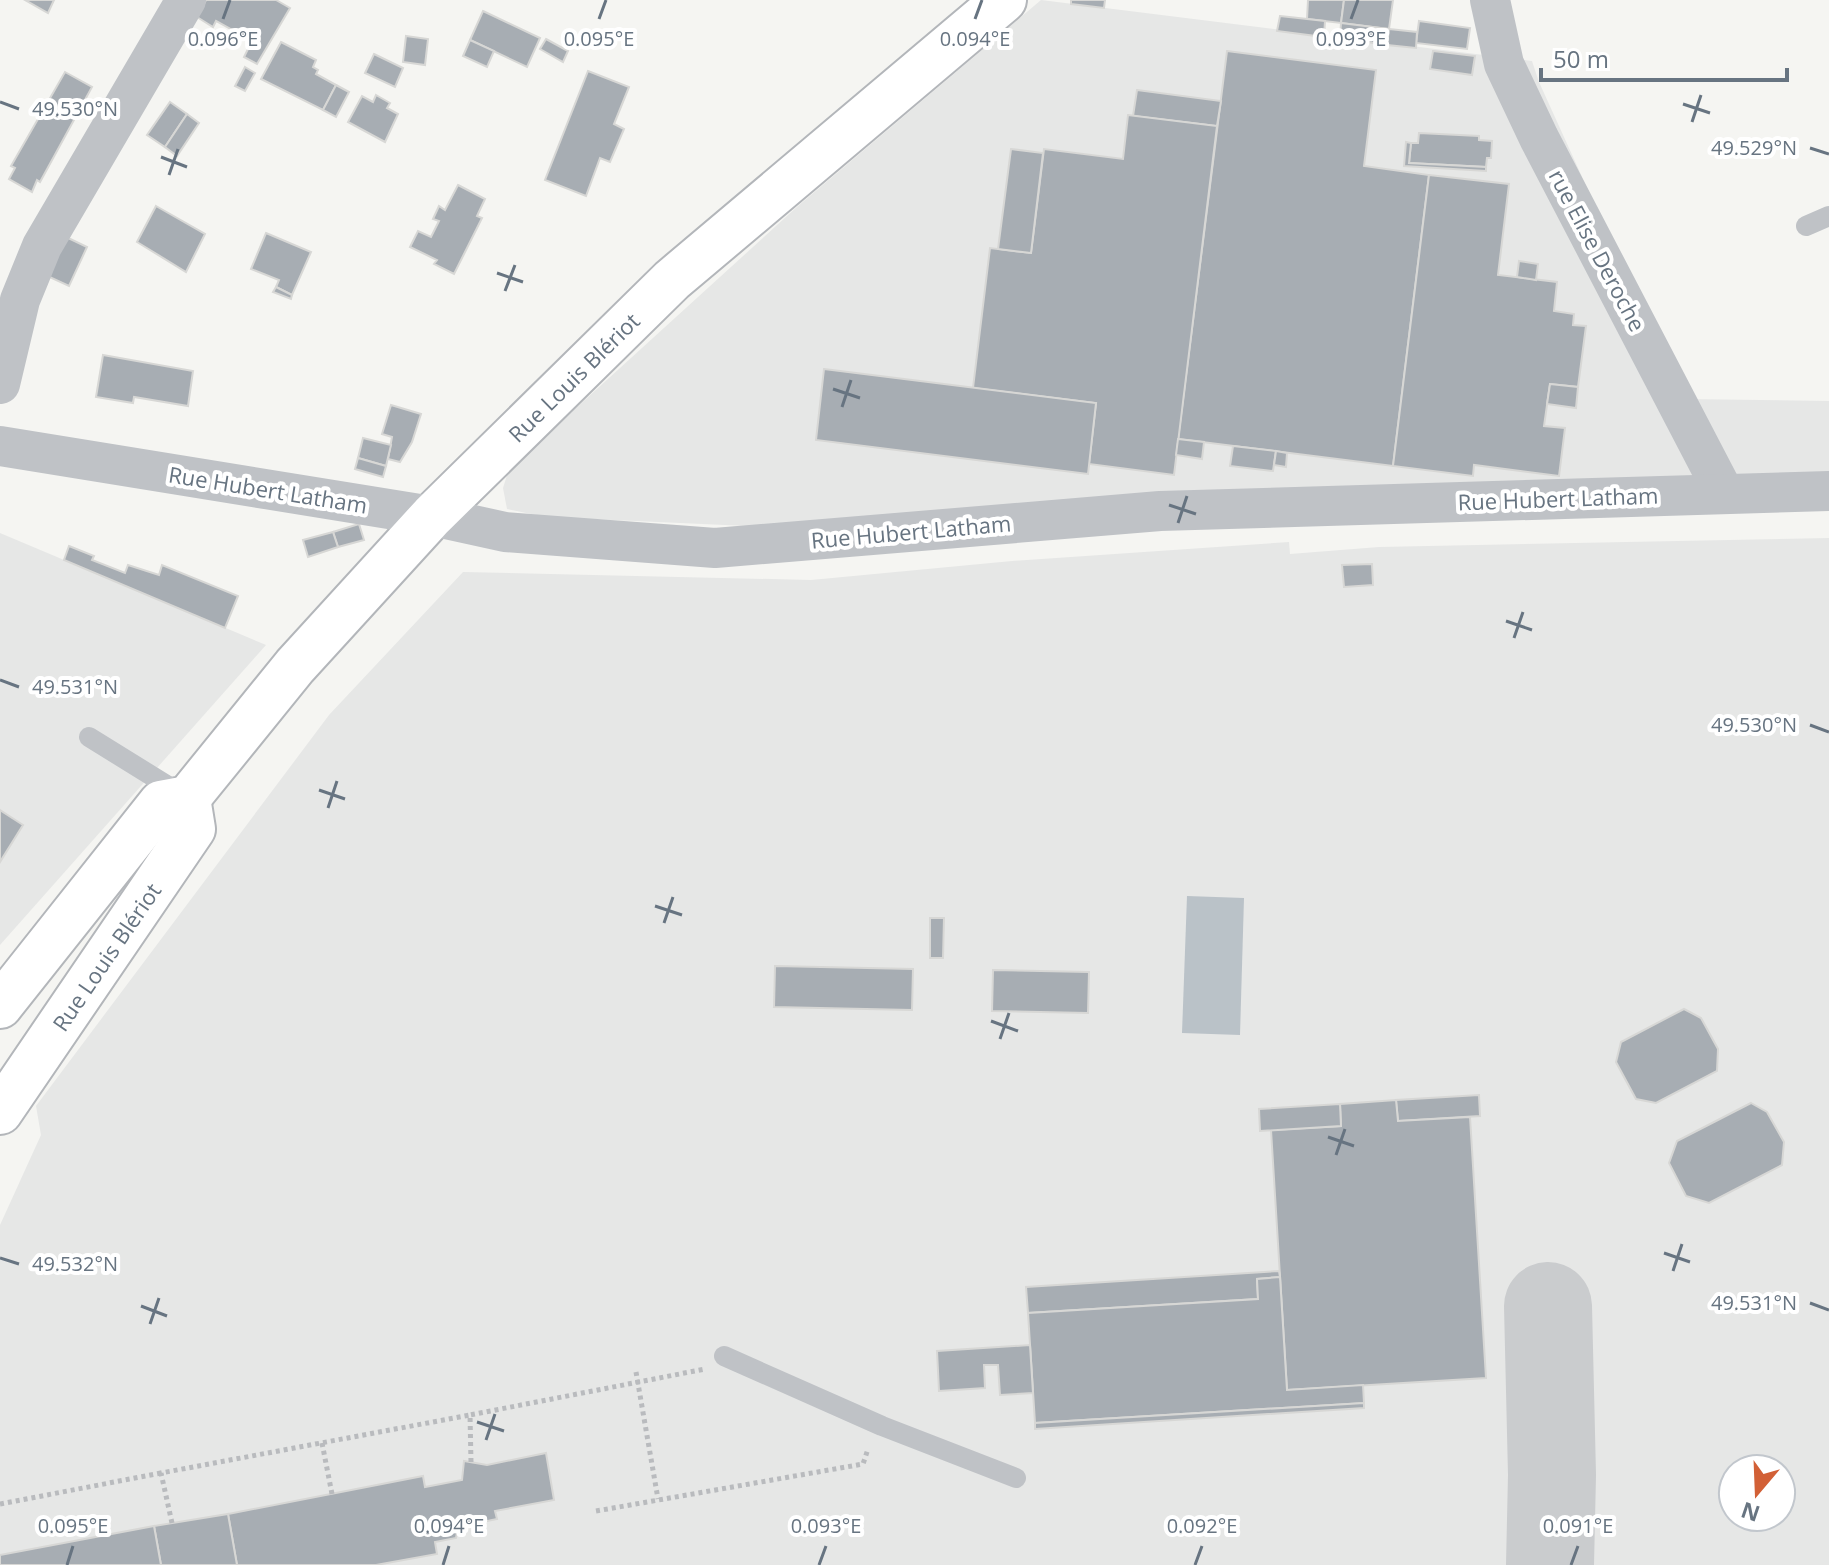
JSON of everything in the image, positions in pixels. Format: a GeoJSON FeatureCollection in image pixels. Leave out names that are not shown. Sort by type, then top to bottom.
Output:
{"type":"FeatureCollection","features":[{"type":"Feature","properties":{"kind":"main road","name":"Rue Louis Blériot"},"geometry":{"type":"LineString","coordinates":[[0,1006],[161,803],[188,798],[295,666],[432,516],[672,280],[1004,0]]}},
{"type":"Feature","properties":{"kind":"main road","name":"Rue Louis Blériot"},"geometry":{"type":"LineString","coordinates":[[0,1112],[193,829],[188,798]]}},
{"type":"Feature","properties":{"kind":"street"},"geometry":{"type":"LineString","coordinates":[[0,384],[20,300],[42,246],[186,0]]}},
{"type":"Feature","properties":{"kind":"street","name":"rue Elise Deroche"},"geometry":{"type":"LineString","coordinates":[[1490,0],[1504,64],[1724,493]]}},
{"type":"Feature","properties":{"kind":"street","name":"Rue Hubert Latham"},"geometry":{"type":"LineString","coordinates":[[0,446],[432,516],[505,532],[715,548],[1160,511],[1829,491]]}},
{"type":"Feature","properties":{"kind":"lane"},"geometry":{"type":"LineString","coordinates":[[1806,226],[1829,216]]}},
{"type":"Feature","properties":{"kind":"lane"},"geometry":{"type":"LineString","coordinates":[[89,737],[188,798]]}},
{"type":"Feature","properties":{"kind":"lane"},"geometry":{"type":"LineString","coordinates":[[731,1360],[876,1424],[1016,1478]]}},
{"type":"Feature","properties":{"kind":"path"},"geometry":{"type":"LineString","coordinates":[[0,1504],[637,1383],[731,1360]]}},
{"type":"Feature","properties":{"kind":"path"},"geometry":{"type":"LineString","coordinates":[[636,1372],[658,1499]]}},
{"type":"Feature","properties":{"kind":"path"},"geometry":{"type":"LineString","coordinates":[[470,1415],[471,1462]]}},
{"type":"Feature","properties":{"kind":"path"},"geometry":{"type":"LineString","coordinates":[[596,1511],[863,1464],[876,1424]]}},
{"type":"Feature","properties":{"kind":"path"},"geometry":{"type":"LineString","coordinates":[[322,1443],[332,1494]]}},
{"type":"Feature","properties":{"kind":"path"},"geometry":{"type":"LineString","coordinates":[[161,1473],[172,1523]]}},
{"type":"Feature","properties":{"kind":"shaded area"},"geometry":{"type":"Polygon","coordinates":[[[1041,0],[1532,61],[1683,399],[1829,401],[1829,475],[792,528],[546,517],[507,509],[503,488],[509,469],[798,206],[1041,0]]]}},
{"type":"Feature","properties":{"kind":"shaded area"},"geometry":{"type":"Polygon","coordinates":[[[0,533],[266,645],[0,945],[0,533]]]}},
{"type":"Feature","properties":{"kind":"shaded area"},"geometry":{"type":"Polygon","coordinates":[[[1829,538],[1829,1565],[0,1565],[0,1225],[41,1135],[36,1106],[329,715],[463,572],[811,580],[1012,561],[1289,542],[1290,554],[1379,547],[1829,538]]]}},
{"type":"Feature","properties":{"kind":"shaded area"},"geometry":{"type":"Polygon","coordinates":[[[1187,896],[1244,898],[1240,1035],[1182,1033],[1187,896]]]}},
{"type":"Feature","properties":{"kind":"building"},"geometry":{"type":"Polygon","coordinates":[[[25,0],[54,0],[48,13],[25,0]]]}},
{"type":"Feature","properties":{"kind":"building"},"geometry":{"type":"Polygon","coordinates":[[[206,0],[276,0],[290,8],[257,64],[244,57],[252,41],[216,21],[213,27],[197,17],[206,0]]]}},
{"type":"Feature","properties":{"kind":"building"},"geometry":{"type":"Polygon","coordinates":[[[1071,0],[1105,0],[1104,8],[1071,4],[1071,0]]]}},
{"type":"Feature","properties":{"kind":"building"},"geometry":{"type":"Polygon","coordinates":[[[1308,0],[1344,0],[1341,23],[1307,19],[1308,0]]]}},
{"type":"Feature","properties":{"kind":"building"},"geometry":{"type":"Polygon","coordinates":[[[1344,0],[1393,0],[1389,29],[1341,23],[1344,0]]]}},
{"type":"Feature","properties":{"kind":"building"},"geometry":{"type":"Polygon","coordinates":[[[483,11],[540,38],[527,67],[470,40],[483,11]]]}},
{"type":"Feature","properties":{"kind":"building"},"geometry":{"type":"Polygon","coordinates":[[[1280,16],[1325,21],[1324,37],[1277,31],[1280,16]]]}},
{"type":"Feature","properties":{"kind":"building"},"geometry":{"type":"Polygon","coordinates":[[[1419,21],[1470,28],[1467,49],[1416,43],[1419,21]]]}},
{"type":"Feature","properties":{"kind":"building"},"geometry":{"type":"Polygon","coordinates":[[[1341,23],[1389,29],[1387,45],[1340,38],[1341,23]]]}},
{"type":"Feature","properties":{"kind":"building"},"geometry":{"type":"Polygon","coordinates":[[[1389,29],[1417,32],[1416,48],[1387,45],[1389,29]]]}},
{"type":"Feature","properties":{"kind":"building"},"geometry":{"type":"Polygon","coordinates":[[[406,36],[428,39],[425,65],[403,62],[406,36]]]}},
{"type":"Feature","properties":{"kind":"building"},"geometry":{"type":"Polygon","coordinates":[[[546,39],[568,51],[563,62],[540,49],[546,39]]]}},
{"type":"Feature","properties":{"kind":"building"},"geometry":{"type":"Polygon","coordinates":[[[470,40],[494,51],[487,67],[463,56],[470,40]]]}},
{"type":"Feature","properties":{"kind":"building"},"geometry":{"type":"Polygon","coordinates":[[[281,42],[316,60],[313,67],[318,70],[316,74],[336,85],[323,110],[261,79],[281,42]]]}},
{"type":"Feature","properties":{"kind":"building"},"geometry":{"type":"Polygon","coordinates":[[[1227,51],[1376,70],[1364,166],[1429,175],[1393,466],[1178,439],[1227,51]]]}},
{"type":"Feature","properties":{"kind":"building"},"geometry":{"type":"Polygon","coordinates":[[[1433,51],[1475,56],[1472,75],[1430,69],[1433,51]]]}},
{"type":"Feature","properties":{"kind":"building"},"geometry":{"type":"Polygon","coordinates":[[[374,54],[403,68],[395,87],[365,73],[374,54]]]}},
{"type":"Feature","properties":{"kind":"building"},"geometry":{"type":"Polygon","coordinates":[[[245,67],[255,73],[245,91],[235,86],[245,67]]]}},
{"type":"Feature","properties":{"kind":"building"},"geometry":{"type":"Polygon","coordinates":[[[588,71],[629,87],[614,124],[624,129],[610,162],[600,158],[586,196],[545,180],[588,71]]]}},
{"type":"Feature","properties":{"kind":"building"},"geometry":{"type":"Polygon","coordinates":[[[65,72],[92,87],[32,192],[9,179],[15,168],[11,166],[65,72]]]}},
{"type":"Feature","properties":{"kind":"building"},"geometry":{"type":"Polygon","coordinates":[[[336,85],[349,92],[336,117],[323,110],[336,85]]]}},
{"type":"Feature","properties":{"kind":"building"},"geometry":{"type":"Polygon","coordinates":[[[1137,90],[1221,101],[1217,126],[1133,116],[1137,90]]]}},
{"type":"Feature","properties":{"kind":"building"},"geometry":{"type":"Polygon","coordinates":[[[376,95],[390,103],[387,108],[398,114],[385,142],[348,122],[362,96],[373,102],[376,95]]]}},
{"type":"Feature","properties":{"kind":"building"},"geometry":{"type":"Polygon","coordinates":[[[170,102],[187,114],[165,147],[147,135],[170,102]]]}},
{"type":"Feature","properties":{"kind":"building"},"geometry":{"type":"Polygon","coordinates":[[[187,114],[199,123],[177,156],[165,147],[187,114]]]}},
{"type":"Feature","properties":{"kind":"building"},"geometry":{"type":"Polygon","coordinates":[[[1128,115],[1217,126],[1174,475],[1089,464],[1096,403],[973,388],[990,248],[1031,253],[1044,149],[1123,159],[1128,115]]]}},
{"type":"Feature","properties":{"kind":"building"},"geometry":{"type":"Polygon","coordinates":[[[1419,133],[1479,136],[1479,140],[1492,141],[1491,158],[1487,158],[1486,167],[1409,163],[1411,143],[1418,143],[1419,133]]]}},
{"type":"Feature","properties":{"kind":"building"},"geometry":{"type":"Polygon","coordinates":[[[1406,142],[1411,143],[1409,163],[1486,167],[1486,171],[1404,166],[1406,142]]]}},
{"type":"Feature","properties":{"kind":"building"},"geometry":{"type":"Polygon","coordinates":[[[1011,149],[1043,153],[1031,253],[998,249],[1011,149]]]}},
{"type":"Feature","properties":{"kind":"building"},"geometry":{"type":"Polygon","coordinates":[[[1429,175],[1509,184],[1498,275],[1557,282],[1554,311],[1574,314],[1573,325],[1586,326],[1578,387],[1550,384],[1544,426],[1565,428],[1559,476],[1474,465],[1473,476],[1393,466],[1429,175]]]}},
{"type":"Feature","properties":{"kind":"building"},"geometry":{"type":"Polygon","coordinates":[[[458,185],[485,199],[477,216],[482,218],[454,274],[434,264],[437,260],[410,247],[418,231],[431,237],[439,221],[433,219],[439,206],[445,210],[458,185]]]}},
{"type":"Feature","properties":{"kind":"building"},"geometry":{"type":"Polygon","coordinates":[[[156,206],[205,234],[186,272],[137,242],[156,206]]]}},
{"type":"Feature","properties":{"kind":"building"},"geometry":{"type":"Polygon","coordinates":[[[266,233],[311,252],[292,295],[276,287],[279,280],[251,269],[266,233]]]}},
{"type":"Feature","properties":{"kind":"building"},"geometry":{"type":"Polygon","coordinates":[[[62,235],[87,247],[69,286],[43,274],[62,235]]]}},
{"type":"Feature","properties":{"kind":"building"},"geometry":{"type":"Polygon","coordinates":[[[1519,261],[1538,264],[1536,280],[1517,277],[1519,261]]]}},
{"type":"Feature","properties":{"kind":"building"},"geometry":{"type":"Polygon","coordinates":[[[276,287],[292,295],[291,299],[273,292],[276,287]]]}},
{"type":"Feature","properties":{"kind":"building"},"geometry":{"type":"Polygon","coordinates":[[[103,355],[193,371],[188,406],[134,397],[133,403],[96,397],[103,355]]]}},
{"type":"Feature","properties":{"kind":"building"},"geometry":{"type":"Polygon","coordinates":[[[824,369],[1096,403],[1088,474],[816,440],[824,369]]]}},
{"type":"Feature","properties":{"kind":"building"},"geometry":{"type":"Polygon","coordinates":[[[1550,384],[1578,387],[1576,408],[1547,404],[1550,384]]]}},
{"type":"Feature","properties":{"kind":"building"},"geometry":{"type":"Polygon","coordinates":[[[391,405],[421,414],[412,442],[400,462],[388,459],[392,437],[382,434],[391,405]]]}},
{"type":"Feature","properties":{"kind":"building"},"geometry":{"type":"Polygon","coordinates":[[[363,438],[391,445],[386,466],[358,458],[363,438]]]}},
{"type":"Feature","properties":{"kind":"building"},"geometry":{"type":"Polygon","coordinates":[[[1178,439],[1204,442],[1202,459],[1176,455],[1178,439]]]}},
{"type":"Feature","properties":{"kind":"building"},"geometry":{"type":"Polygon","coordinates":[[[1233,446],[1276,451],[1273,471],[1230,466],[1233,446]]]}},
{"type":"Feature","properties":{"kind":"building"},"geometry":{"type":"Polygon","coordinates":[[[1276,451],[1287,453],[1286,467],[1274,465],[1276,451]]]}},
{"type":"Feature","properties":{"kind":"building"},"geometry":{"type":"Polygon","coordinates":[[[358,458],[386,466],[383,477],[355,469],[358,458]]]}},
{"type":"Feature","properties":{"kind":"building"},"geometry":{"type":"Polygon","coordinates":[[[359,524],[364,540],[338,547],[333,532],[359,524]]]}},
{"type":"Feature","properties":{"kind":"building"},"geometry":{"type":"Polygon","coordinates":[[[333,532],[338,547],[308,557],[303,540],[333,532]]]}},
{"type":"Feature","properties":{"kind":"building"},"geometry":{"type":"Polygon","coordinates":[[[69,546],[94,556],[92,560],[125,573],[128,565],[159,575],[162,565],[238,596],[225,628],[64,560],[69,546]]]}},
{"type":"Feature","properties":{"kind":"building"},"geometry":{"type":"Polygon","coordinates":[[[1372,564],[1373,585],[1344,587],[1342,565],[1372,564]]]}},
{"type":"Feature","properties":{"kind":"building"},"geometry":{"type":"Polygon","coordinates":[[[0,810],[23,825],[0,862],[0,810]]]}},
{"type":"Feature","properties":{"kind":"building"},"geometry":{"type":"Polygon","coordinates":[[[930,918],[944,918],[943,958],[930,958],[930,918]]]}},
{"type":"Feature","properties":{"kind":"building"},"geometry":{"type":"Polygon","coordinates":[[[775,966],[913,969],[912,1010],[774,1007],[775,966]]]}},
{"type":"Feature","properties":{"kind":"building"},"geometry":{"type":"Polygon","coordinates":[[[993,970],[1089,972],[1088,1013],[992,1011],[993,970]]]}},
{"type":"Feature","properties":{"kind":"building"},"geometry":{"type":"Polygon","coordinates":[[[1684,1009],[1701,1018],[1718,1049],[1717,1071],[1656,1103],[1636,1099],[1616,1062],[1621,1042],[1684,1009]]]}},
{"type":"Feature","properties":{"kind":"building"},"geometry":{"type":"Polygon","coordinates":[[[1479,1095],[1480,1116],[1398,1121],[1396,1100],[1479,1095]]]}},
{"type":"Feature","properties":{"kind":"building"},"geometry":{"type":"Polygon","coordinates":[[[1396,1100],[1398,1121],[1470,1117],[1486,1378],[1287,1390],[1271,1130],[1341,1126],[1340,1104],[1396,1100]]]}},
{"type":"Feature","properties":{"kind":"building"},"geometry":{"type":"Polygon","coordinates":[[[1751,1103],[1767,1112],[1784,1142],[1782,1165],[1709,1203],[1686,1196],[1669,1163],[1677,1141],[1751,1103]]]}},
{"type":"Feature","properties":{"kind":"building"},"geometry":{"type":"Polygon","coordinates":[[[1340,1104],[1341,1126],[1260,1131],[1259,1109],[1340,1104]]]}},
{"type":"Feature","properties":{"kind":"building"},"geometry":{"type":"Polygon","coordinates":[[[1279,1271],[1280,1277],[1257,1279],[1258,1299],[1028,1313],[1026,1287],[1279,1271]]]}},
{"type":"Feature","properties":{"kind":"building"},"geometry":{"type":"Polygon","coordinates":[[[1280,1277],[1287,1390],[1363,1385],[1364,1403],[1035,1423],[1028,1313],[1258,1299],[1257,1279],[1280,1277]]]}},
{"type":"Feature","properties":{"kind":"building"},"geometry":{"type":"Polygon","coordinates":[[[1030,1345],[1033,1393],[1000,1395],[998,1365],[984,1365],[985,1388],[939,1391],[937,1351],[1030,1345]]]}},
{"type":"Feature","properties":{"kind":"building"},"geometry":{"type":"Polygon","coordinates":[[[1364,1403],[1364,1408],[1035,1429],[1035,1423],[1364,1403]]]}},
{"type":"Feature","properties":{"kind":"building"},"geometry":{"type":"Polygon","coordinates":[[[546,1453],[554,1500],[495,1511],[497,1519],[458,1527],[456,1538],[435,1542],[437,1554],[376,1565],[237,1565],[228,1514],[423,1476],[425,1487],[462,1480],[464,1461],[487,1465],[546,1453]]]}},
{"type":"Feature","properties":{"kind":"building"},"geometry":{"type":"Polygon","coordinates":[[[228,1514],[237,1565],[161,1565],[154,1526],[228,1514]]]}},
{"type":"Feature","properties":{"kind":"building"},"geometry":{"type":"Polygon","coordinates":[[[154,1526],[161,1565],[0,1565],[0,1555],[154,1526]]]}},
{"type":"Feature","properties":{"kind":"taxiway"},"geometry":{"type":"LineString","coordinates":[[1548,1306],[1552,1475],[1550,1565]]}}]}
